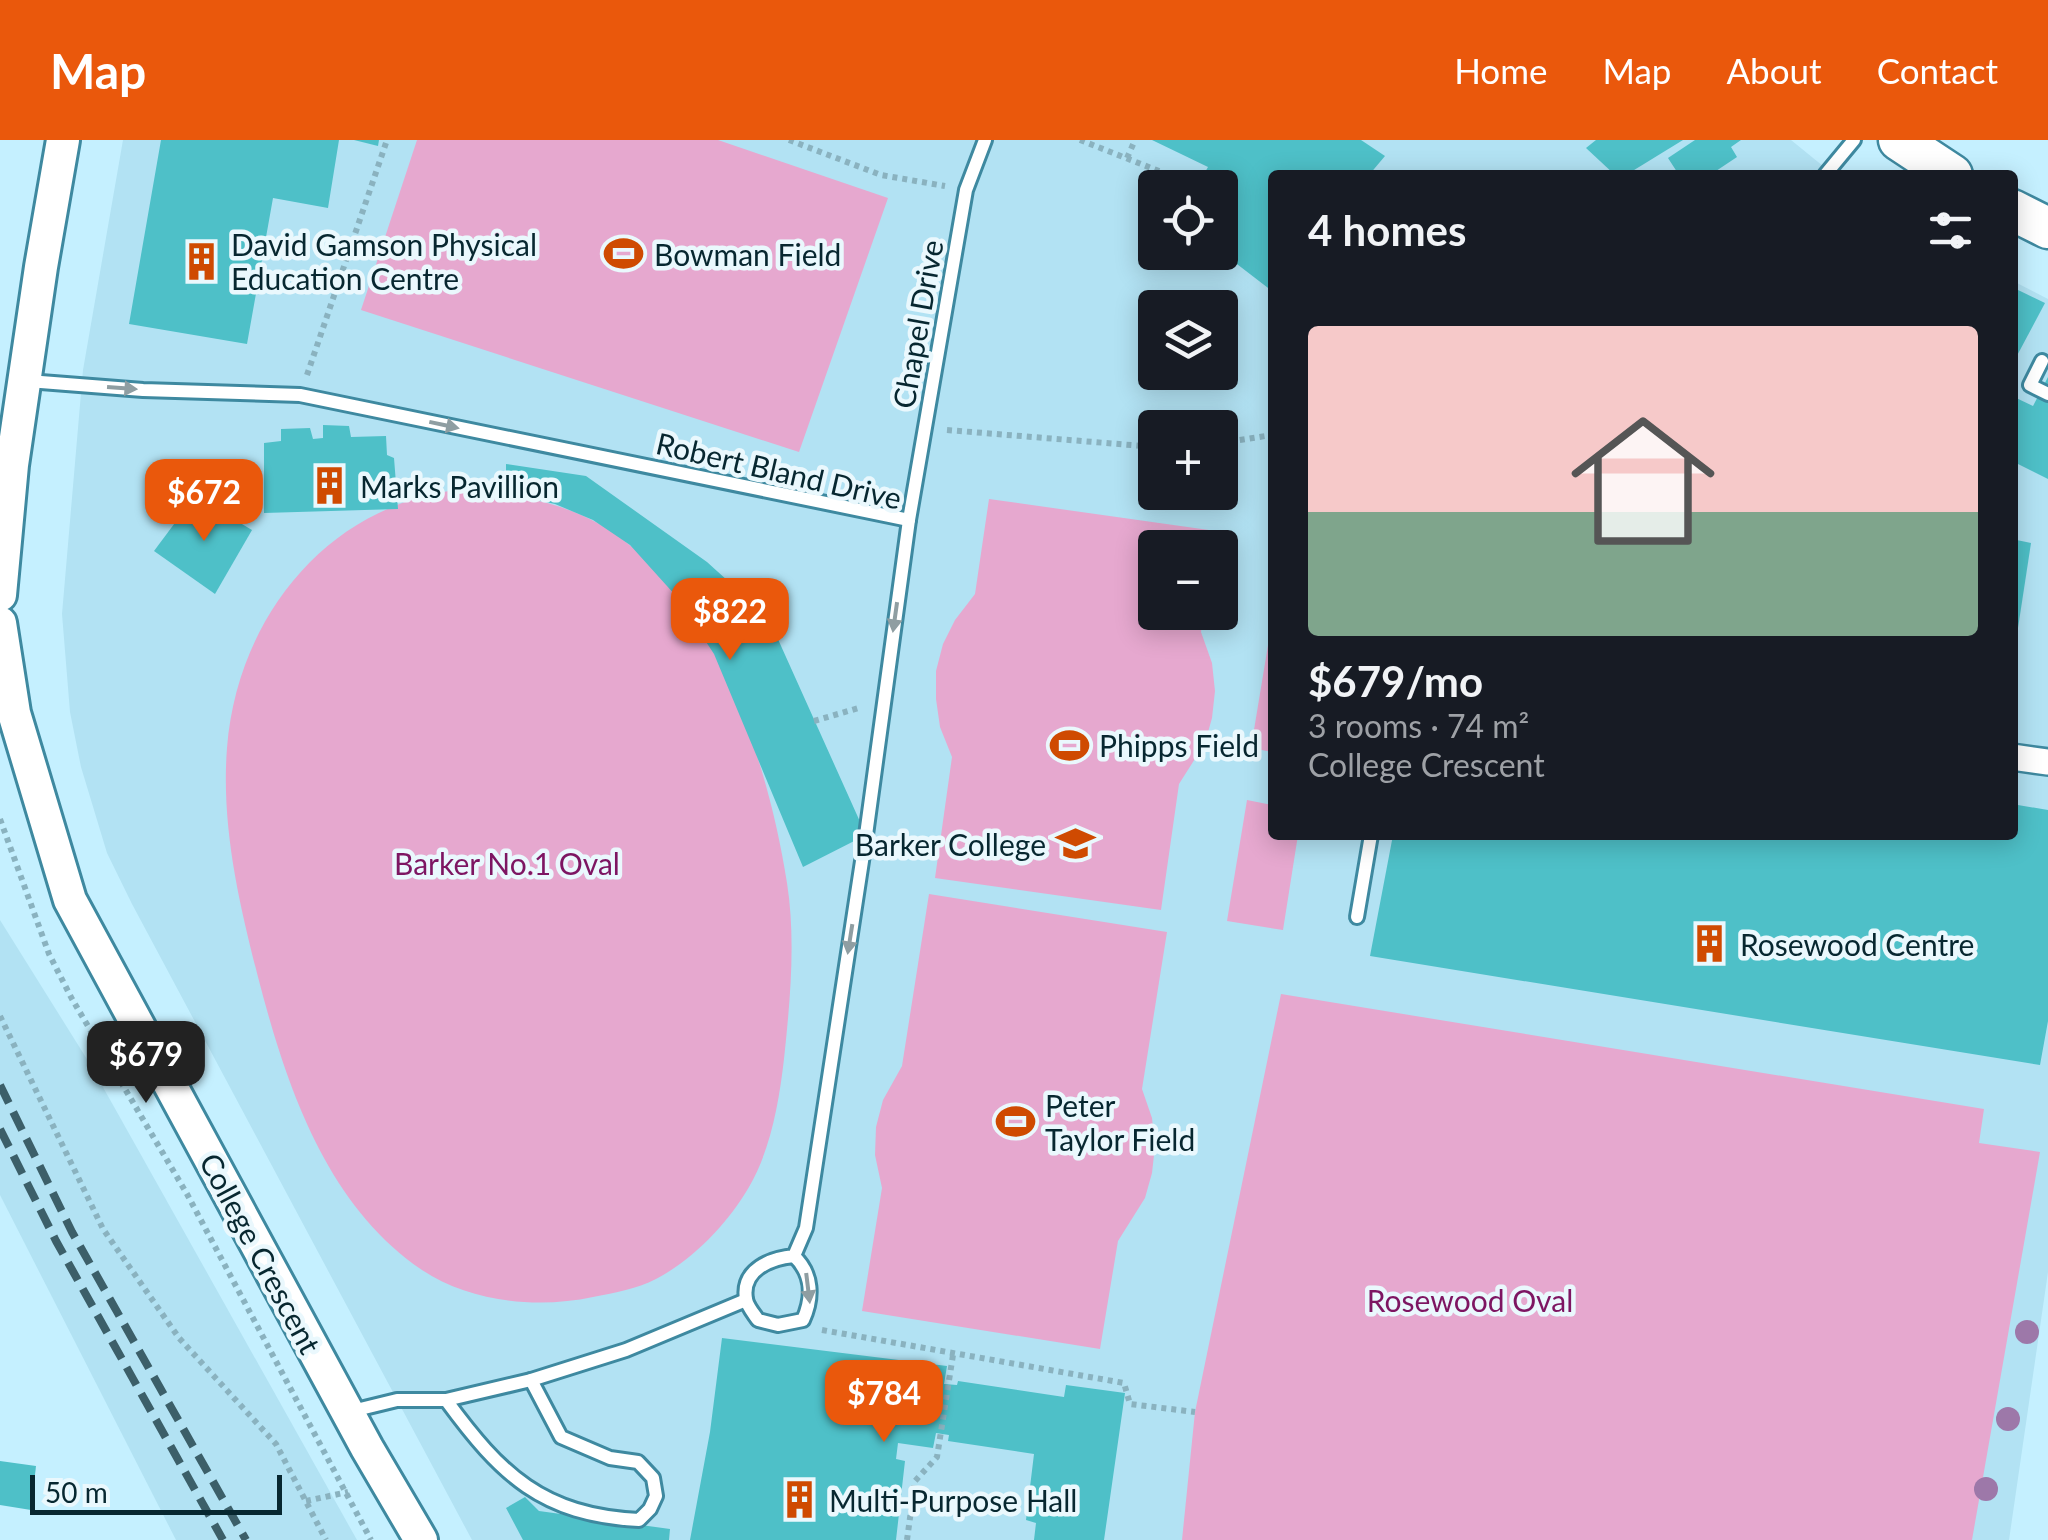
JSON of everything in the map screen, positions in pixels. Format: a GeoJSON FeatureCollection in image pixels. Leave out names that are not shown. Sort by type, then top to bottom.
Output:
{"type":"FeatureCollection","features":[{"type":"Feature","properties":{"kind":"main road"},"geometry":{"type":"LineString","coordinates":[[1899,140],[1944,170]]}},
{"type":"Feature","properties":{"kind":"main road"},"geometry":{"type":"LineString","coordinates":[[2018,213],[2048,228]]}},
{"type":"Feature","properties":{"kind":"street"},"geometry":{"type":"LineString","coordinates":[[0,595],[12,465],[40,267],[63,140]]}},
{"type":"Feature","properties":{"kind":"street","name":"College Crescent"},"geometry":{"type":"LineString","coordinates":[[0,623],[14,713],[70,900],[421,1540]]}},
{"type":"Feature","properties":{"kind":"street"},"geometry":{"type":"LineString","coordinates":[[2018,758],[2048,762]]}},
{"type":"Feature","properties":{"kind":"lane","name":"Chapel Drive"},"geometry":{"type":"LineString","coordinates":[[909,520],[966,190],[984,140]]}},
{"type":"Feature","properties":{"kind":"lane"},"geometry":{"type":"LineString","coordinates":[[1829,170],[1854,140]]}},
{"type":"Feature","properties":{"kind":"lane"},"geometry":{"type":"LineString","coordinates":[[2046,358],[2030,385],[2048,394]]}},
{"type":"Feature","properties":{"kind":"lane","name":"Robert Bland Drive"},"geometry":{"type":"LineString","coordinates":[[25,381],[300,395],[909,520],[806,1228],[794,1256]]}},
{"type":"Feature","properties":{"kind":"lane"},"geometry":{"type":"LineString","coordinates":[[1358,916],[1370,840]]}},
{"type":"Feature","properties":{"kind":"lane"},"geometry":{"type":"LineString","coordinates":[[794,1256],[804,1266],[811,1304],[803,1320],[778,1326],[758,1320],[746,1300],[747,1284],[757,1269],[772,1258],[794,1256]]}},
{"type":"Feature","properties":{"kind":"lane"},"geometry":{"type":"LineString","coordinates":[[348,1412],[397,1400],[446,1400],[531,1380],[626,1350],[746,1300]]}},
{"type":"Feature","properties":{"kind":"lane"},"geometry":{"type":"LineString","coordinates":[[446,1400],[479,1445],[518,1481],[559,1506],[607,1518],[640,1520],[656,1496],[653,1478],[638,1462],[610,1458],[560,1437],[531,1380]]}},
{"type":"Feature","properties":{"kind":"path"},"geometry":{"type":"LineString","coordinates":[[300,395],[387,140]]}},
{"type":"Feature","properties":{"kind":"path"},"geometry":{"type":"LineString","coordinates":[[789,140],[881,175],[966,190]]}},
{"type":"Feature","properties":{"kind":"path"},"geometry":{"type":"LineString","coordinates":[[1080,140],[1157,170]]}},
{"type":"Feature","properties":{"kind":"path"},"geometry":{"type":"LineString","coordinates":[[1127,158],[1135,140]]}},
{"type":"Feature","properties":{"kind":"path"},"geometry":{"type":"LineString","coordinates":[[924,428],[1138,446]]}},
{"type":"Feature","properties":{"kind":"path"},"geometry":{"type":"LineString","coordinates":[[1238,440],[1268,436]]}},
{"type":"Feature","properties":{"kind":"path"},"geometry":{"type":"LineString","coordinates":[[814,720],[847,709],[884,704]]}},
{"type":"Feature","properties":{"kind":"path"},"geometry":{"type":"LineString","coordinates":[[0,819],[49,954],[186,1194],[370,1540]]}},
{"type":"Feature","properties":{"kind":"path"},"geometry":{"type":"LineString","coordinates":[[0,1016],[103,1229],[179,1338],[276,1444],[326,1540]]}},
{"type":"Feature","properties":{"kind":"path"},"geometry":{"type":"LineString","coordinates":[[803,1320],[829,1334],[1124,1383],[1130,1404],[1194,1412]]}},
{"type":"Feature","properties":{"kind":"path"},"geometry":{"type":"LineString","coordinates":[[907,1540],[915,1481],[938,1457],[953,1354]]}},
{"type":"Feature","properties":{"kind":"path"},"geometry":{"type":"LineString","coordinates":[[306,1500],[346,1493],[384,1478]]}},
{"type":"Feature","properties":{"kind":"shaded area","name":"Barker College"},"geometry":{"type":"Polygon","coordinates":[[[123,140],[1791,140],[1828,170],[1268,170],[1268,840],[2018,840],[2018,284],[2048,299],[2048,1272],[2009,1540],[472,1540],[107,853],[81,767],[70,712],[62,614],[83,370],[123,140]]]}},
{"type":"Feature","properties":{"kind":"shaded area"},"geometry":{"type":"Polygon","coordinates":[[[0,920],[90,1064],[357,1540],[176,1540],[0,1195],[0,920]]]}},
{"type":"Feature","properties":{"kind":"green space","name":"Bowman Field"},"geometry":{"type":"Polygon","coordinates":[[[417,140],[718,140],[888,198],[799,452],[361,310],[417,140]]]}},
{"type":"Feature","properties":{"kind":"green space","name":"Barker No.1 Oval"},"geometry":{"type":"Polygon","coordinates":[[[457,490],[527,498],[572,511],[613,532],[664,579],[692,616],[737,701],[768,793],[787,883],[792,949],[784,1059],[773,1125],[757,1172],[720,1227],[670,1271],[633,1288],[572,1301],[504,1300],[441,1281],[389,1243],[360,1212],[314,1140],[282,1059],[251,949],[233,864],[227,748],[234,701],[249,656],[270,614],[297,577],[329,545],[367,519],[410,500],[457,490]]]}},
{"type":"Feature","properties":{"kind":"green space","name":"Phipps Field"},"geometry":{"type":"Polygon","coordinates":[[[989,499],[1209,530],[1138,530],[1138,630],[1201,630],[1212,663],[1215,691],[1205,743],[1179,784],[1161,910],[935,878],[952,757],[940,727],[936,671],[955,620],[975,594],[989,499]]]}},
{"type":"Feature","properties":{"kind":"green space"},"geometry":{"type":"Polygon","coordinates":[[[1268,645],[1268,751],[1251,748],[1268,645]]]}},
{"type":"Feature","properties":{"kind":"green space"},"geometry":{"type":"Polygon","coordinates":[[[1247,800],[1268,804],[1268,840],[1297,840],[1283,930],[1227,921],[1247,800]]]}},
{"type":"Feature","properties":{"kind":"green space","name":"Peter Taylor Field"},"geometry":{"type":"Polygon","coordinates":[[[929,894],[1167,932],[1142,1089],[1152,1118],[1152,1173],[1145,1198],[1118,1241],[1100,1349],[862,1311],[882,1188],[875,1155],[876,1127],[883,1100],[902,1066],[929,894]]]}},
{"type":"Feature","properties":{"kind":"green space","name":"Rosewood Oval"},"geometry":{"type":"Polygon","coordinates":[[[1281,994],[1984,1109],[1979,1143],[2040,1152],[1972,1540],[1182,1540],[1195,1412],[1281,994]]]}},
{"type":"Feature","properties":{"kind":"building","name":"David Gamson Physical Education Centre"},"geometry":{"type":"Polygon","coordinates":[[[161,140],[339,140],[328,208],[273,198],[247,344],[129,324],[161,140]]]}},
{"type":"Feature","properties":{"kind":"building"},"geometry":{"type":"Polygon","coordinates":[[[354,140],[379,140],[378,146],[354,140]]]}},
{"type":"Feature","properties":{"kind":"building"},"geometry":{"type":"Polygon","coordinates":[[[1152,140],[1361,140],[1385,156],[1373,170],[1268,170],[1268,288],[1238,265],[1238,170],[1206,170],[1208,167],[1152,140]]]}},
{"type":"Feature","properties":{"kind":"building"},"geometry":{"type":"Polygon","coordinates":[[[1596,140],[1683,140],[1634,170],[1610,170],[1586,148],[1596,140]]]}},
{"type":"Feature","properties":{"kind":"building"},"geometry":{"type":"Polygon","coordinates":[[[1695,140],[1741,140],[1731,147],[1737,157],[1718,170],[1676,170],[1668,158],[1695,140]]]}},
{"type":"Feature","properties":{"kind":"building"},"geometry":{"type":"Polygon","coordinates":[[[2018,290],[2045,303],[2018,354],[2018,290]]]}},
{"type":"Feature","properties":{"kind":"building"},"geometry":{"type":"Polygon","coordinates":[[[2048,377],[2048,479],[2018,464],[2018,399],[2033,406],[2048,377]]]}},
{"type":"Feature","properties":{"kind":"building","name":"Marks Pavillion"},"geometry":{"type":"Polygon","coordinates":[[[323,425],[349,426],[351,437],[386,436],[387,455],[394,458],[398,509],[264,513],[264,443],[281,441],[281,429],[310,428],[313,439],[323,438],[323,425]]]}},
{"type":"Feature","properties":{"kind":"building"},"geometry":{"type":"Polygon","coordinates":[[[506,464],[586,476],[707,562],[768,617],[866,835],[803,867],[714,654],[676,596],[630,545],[593,520],[555,504],[506,493],[506,464]]]}},
{"type":"Feature","properties":{"kind":"building"},"geometry":{"type":"Polygon","coordinates":[[[195,496],[252,530],[215,594],[154,551],[195,496]]]}},
{"type":"Feature","properties":{"kind":"building"},"geometry":{"type":"Polygon","coordinates":[[[2018,540],[2031,543],[2018,628],[2018,540]]]}},
{"type":"Feature","properties":{"kind":"building","name":"Rosewood Centre"},"geometry":{"type":"Polygon","coordinates":[[[2018,805],[2048,810],[2048,1021],[2040,1065],[1370,956],[1392,840],[2018,840],[2018,805]]]}},
{"type":"Feature","properties":{"kind":"building"},"geometry":{"type":"Polygon","coordinates":[[[722,1338],[947,1366],[944,1384],[957,1385],[958,1381],[1064,1397],[1066,1385],[1125,1393],[1104,1540],[1034,1540],[1036,1523],[1026,1520],[1034,1454],[948,1441],[949,1435],[936,1433],[933,1448],[898,1443],[896,1459],[905,1461],[896,1540],[690,1540],[722,1338]]]}},
{"type":"Feature","properties":{"kind":"building"},"geometry":{"type":"Polygon","coordinates":[[[0,1461],[36,1466],[31,1510],[0,1505],[0,1461]]]}},
{"type":"Feature","properties":{"kind":"building"},"geometry":{"type":"Polygon","coordinates":[[[525,1497],[539,1511],[670,1529],[669,1540],[523,1540],[506,1508],[525,1497]]]}},
{"type":"Feature","properties":{"kind":"railway"},"geometry":{"type":"LineString","coordinates":[[0,1085],[72,1232],[246,1540]]}},
{"type":"Feature","properties":{"kind":"railway"},"geometry":{"type":"LineString","coordinates":[[0,1129],[56,1241],[223,1540]]}},
{"type":"Feature","properties":{"kind":"place","name":"Bowman Field"},"geometry":{"type":"Point","coordinates":[624,254]}},
{"type":"Feature","properties":{"kind":"place","name":"David Gamson Physical Education Centre"},"geometry":{"type":"Point","coordinates":[201,261]}},
{"type":"Feature","properties":{"kind":"place","name":"Marks Pavillion"},"geometry":{"type":"Point","coordinates":[330,486]}},
{"type":"Feature","properties":{"kind":"place","name":"Phipps Field"},"geometry":{"type":"Point","coordinates":[1069,745]}},
{"type":"Feature","properties":{"kind":"place","name":"Barker College"},"geometry":{"type":"Point","coordinates":[1076,844]}},
{"type":"Feature","properties":{"kind":"place","name":"Rosewood Centre"},"geometry":{"type":"Point","coordinates":[1710,944]}},
{"type":"Feature","properties":{"kind":"place","name":"Peter Taylor Field"},"geometry":{"type":"Point","coordinates":[1015,1122]}},
{"type":"Feature","properties":{"kind":"place","name":"Multi-Purpose Hall"},"geometry":{"type":"Point","coordinates":[799,1500]}}]}
